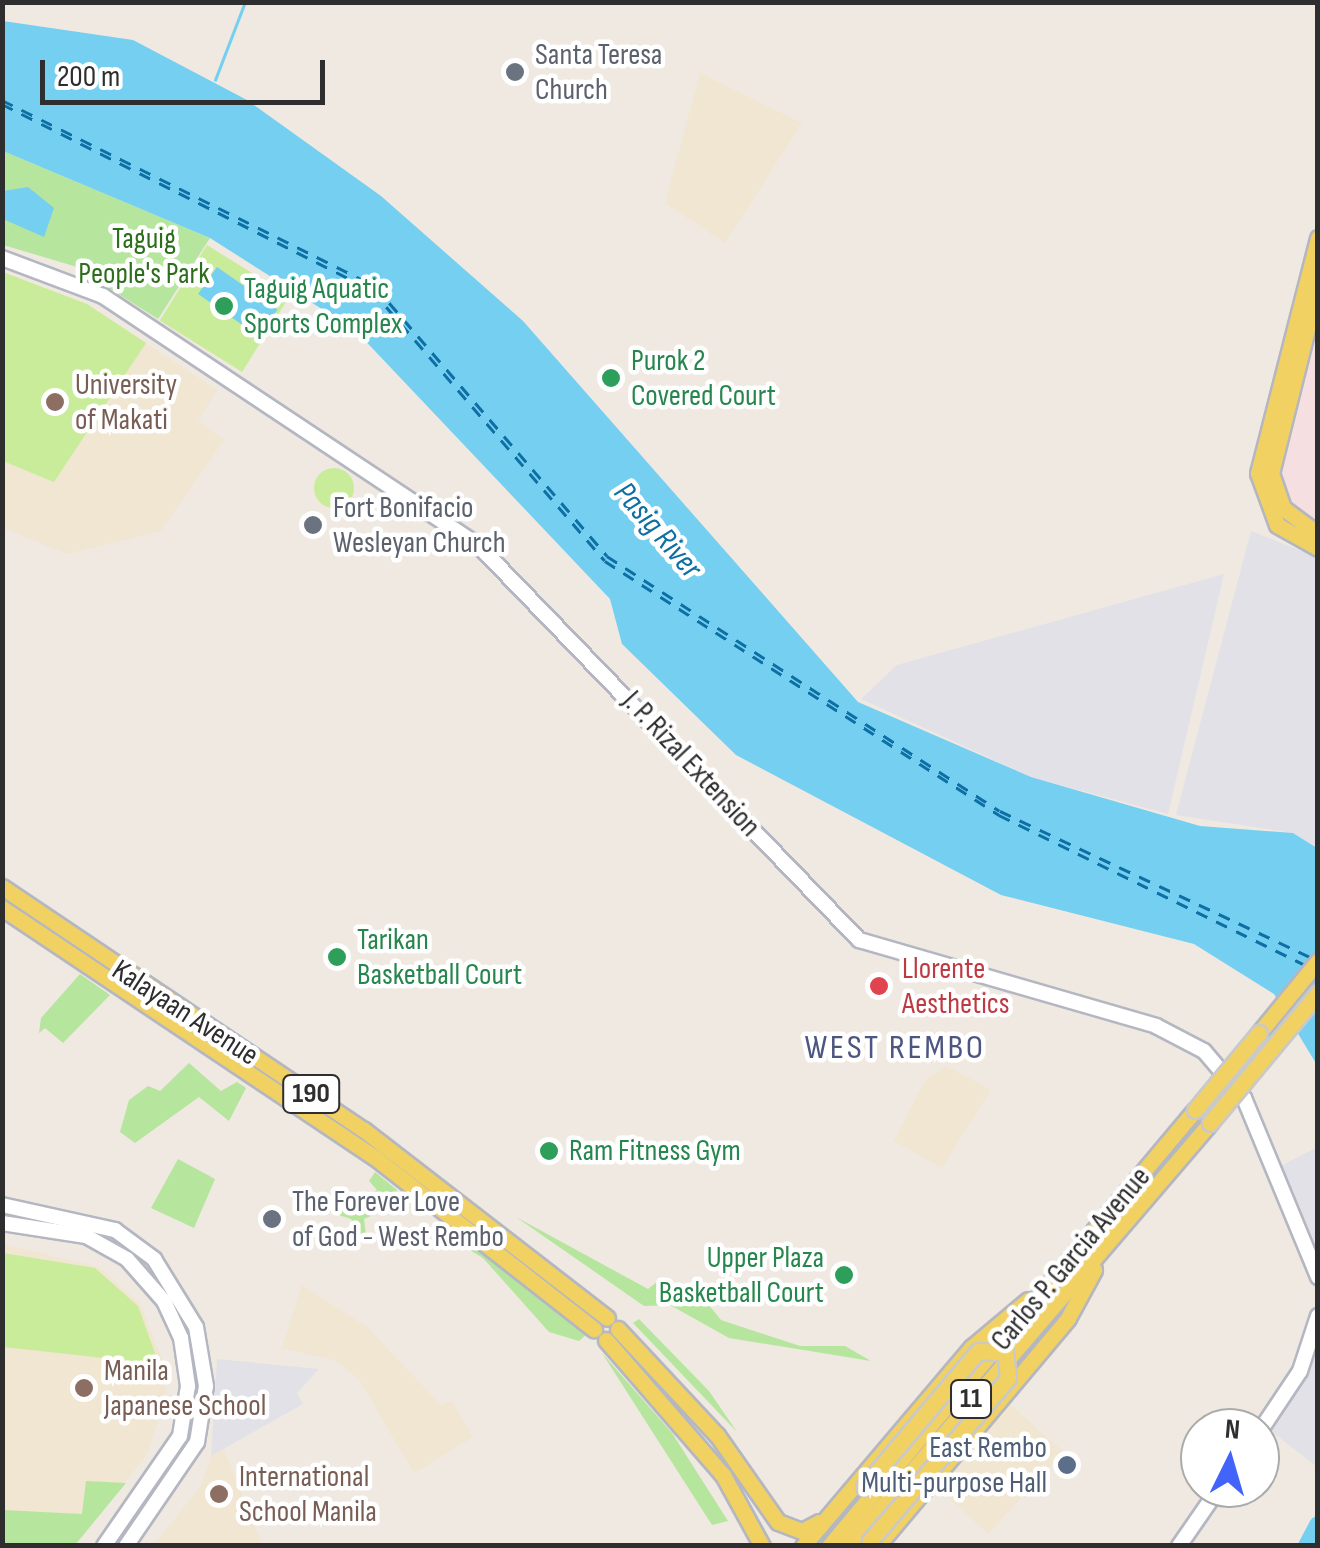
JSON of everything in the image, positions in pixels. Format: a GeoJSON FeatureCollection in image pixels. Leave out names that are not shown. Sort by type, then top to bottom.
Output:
{"type":"FeatureCollection","features":[{"type":"Feature","properties":{"kind":"main road"},"geometry":{"type":"LineString","coordinates":[[1318,238],[1258,473],[1277,525],[1318,548]]}},
{"type":"Feature","properties":{"kind":"main road","name":"J. P. Rizal Extension"},"geometry":{"type":"LineString","coordinates":[[2,258],[104,296],[478,545],[859,940],[916,964],[1143,1022],[1204,1051],[1244,1098],[1318,1277]]}},
{"type":"Feature","properties":{"kind":"main road"},"geometry":{"type":"LineString","coordinates":[[1318,285],[1272,473],[1283,508],[1318,534]]}},
{"type":"Feature","properties":{"kind":"main road","name":"Kalayaan Avenue"},"geometry":{"type":"LineString","coordinates":[[2,887],[379,1141],[606,1329],[717,1435],[778,1522]]}},
{"type":"Feature","properties":{"kind":"main road","name":"Kalayaan Avenue"},"geometry":{"type":"LineString","coordinates":[[2,908],[373,1156],[606,1329],[723,1475],[761,1542]]}},
{"type":"Feature","properties":{"kind":"main road","name":"Carlos P. Garcia Avenue"},"geometry":{"type":"LineString","coordinates":[[826,1546],[1062,1271],[1318,961]]}},
{"type":"Feature","properties":{"kind":"main road","name":"Carlos P. Garcia Avenue"},"geometry":{"type":"LineString","coordinates":[[848,1546],[1099,1257],[1318,993]]}},
{"type":"Feature","properties":{"kind":"main road"},"geometry":{"type":"LineString","coordinates":[[2,1205],[70,1214],[154,1259],[188,1307],[203,1354],[196,1442],[126,1546]]}},
{"type":"Feature","properties":{"kind":"main road"},"geometry":{"type":"LineString","coordinates":[[2,1222],[65,1230],[142,1273],[172,1315],[186,1366],[172,1455],[104,1546]]}},
{"type":"Feature","properties":{"kind":"main road"},"geometry":{"type":"LineString","coordinates":[[871,1544],[1068,1318],[1099,1257]]}},
{"type":"Feature","properties":{"kind":"main road"},"geometry":{"type":"LineString","coordinates":[[803,1546],[972,1346],[1062,1271]]}},
{"type":"Feature","properties":{"kind":"main road"},"geometry":{"type":"LineString","coordinates":[[1275,1408],[1300,1371],[1318,1316]]}},
{"type":"Feature","properties":{"kind":"main road"},"geometry":{"type":"LineString","coordinates":[[826,1546],[859,1492],[978,1351],[1005,1352],[1008,1378],[871,1544]]}},
{"type":"Feature","properties":{"kind":"main road"},"geometry":{"type":"LineString","coordinates":[[761,1542],[773,1536],[778,1522],[802,1531],[859,1492]]}},
{"type":"Feature","properties":{"kind":"main road"},"geometry":{"type":"LineString","coordinates":[[1179,1546],[1205,1508]]}},
{"type":"Feature","properties":{"kind":"shaded area"},"geometry":{"type":"Polygon","coordinates":[[[700,73],[802,123],[725,243],[665,203],[700,73]]]}},
{"type":"Feature","properties":{"kind":"shaded area"},"geometry":{"type":"Polygon","coordinates":[[[2,272],[87,304],[217,390],[198,420],[224,440],[161,531],[67,554],[3,528],[2,272]]]}},
{"type":"Feature","properties":{"kind":"shaded area"},"geometry":{"type":"Polygon","coordinates":[[[1317,297],[1317,525],[1292,507],[1275,469],[1282,428],[1293,430],[1297,412],[1288,409],[1317,297]]]}},
{"type":"Feature","properties":{"kind":"shaded area"},"geometry":{"type":"Polygon","coordinates":[[[1251,531],[1317,557],[1317,848],[1293,833],[1176,815],[1251,531]]]}},
{"type":"Feature","properties":{"kind":"shaded area"},"geometry":{"type":"Polygon","coordinates":[[[1224,574],[1168,814],[1031,777],[861,699],[897,665],[1224,574]]]}},
{"type":"Feature","properties":{"kind":"shaded area"},"geometry":{"type":"Polygon","coordinates":[[[946,1066],[991,1090],[942,1168],[894,1141],[926,1079],[946,1066]]]}},
{"type":"Feature","properties":{"kind":"shaded area"},"geometry":{"type":"Polygon","coordinates":[[[1317,1147],[1317,1247],[1281,1166],[1317,1147]]]}},
{"type":"Feature","properties":{"kind":"shaded area","name":"Manila Japanese School"},"geometry":{"type":"Polygon","coordinates":[[[2,1244],[99,1267],[140,1304],[164,1364],[166,1396],[147,1454],[76,1545],[3,1545],[2,1244]]]}},
{"type":"Feature","properties":{"kind":"shaded area"},"geometry":{"type":"Polygon","coordinates":[[[302,1285],[367,1327],[441,1405],[452,1401],[473,1437],[414,1473],[358,1378],[334,1360],[282,1348],[302,1285]]]}},
{"type":"Feature","properties":{"kind":"shaded area"},"geometry":{"type":"Polygon","coordinates":[[[1317,1348],[1317,1467],[1280,1438],[1280,1408],[1317,1348]]]}},
{"type":"Feature","properties":{"kind":"shaded area"},"geometry":{"type":"Polygon","coordinates":[[[217,1359],[319,1369],[297,1393],[303,1404],[211,1456],[217,1359]]]}},
{"type":"Feature","properties":{"kind":"shaded area"},"geometry":{"type":"Polygon","coordinates":[[[1010,1404],[1063,1452],[988,1534],[936,1486],[1010,1404]]]}},
{"type":"Feature","properties":{"kind":"shaded area","name":"International School Manila"},"geometry":{"type":"Polygon","coordinates":[[[224,1449],[262,1545],[154,1545],[201,1486],[211,1456],[224,1449]]]}},
{"type":"Feature","properties":{"kind":"green space","name":"Taguig People's Park"},"geometry":{"type":"Polygon","coordinates":[[[3,151],[210,238],[158,319],[74,266],[3,245],[3,151]]]}},
{"type":"Feature","properties":{"kind":"green space","name":"Taguig Aquatic Sports Complex"},"geometry":{"type":"Polygon","coordinates":[[[207,245],[289,296],[242,372],[160,320],[207,245]]]}},
{"type":"Feature","properties":{"kind":"green space","name":"University of Makati"},"geometry":{"type":"Polygon","coordinates":[[[3,272],[87,304],[146,343],[54,482],[3,461],[3,272]]]}},
{"type":"Feature","properties":{"kind":"green space"},"geometry":{"type":"Polygon","coordinates":[[[334,468],[348,474],[354,488],[348,502],[334,508],[320,502],[314,488],[320,474],[334,468]]]}},
{"type":"Feature","properties":{"kind":"green space"},"geometry":{"type":"Polygon","coordinates":[[[80,974],[110,995],[63,1043],[45,1028],[39,1033],[41,1018],[80,974]]]}},
{"type":"Feature","properties":{"kind":"green space"},"geometry":{"type":"Polygon","coordinates":[[[189,1063],[221,1091],[237,1082],[246,1088],[229,1121],[199,1097],[135,1143],[120,1132],[129,1100],[148,1086],[160,1091],[189,1063]]]}},
{"type":"Feature","properties":{"kind":"green space"},"geometry":{"type":"Polygon","coordinates":[[[178,1159],[215,1179],[194,1228],[151,1208],[178,1159]]]}},
{"type":"Feature","properties":{"kind":"green space"},"geometry":{"type":"Polygon","coordinates":[[[375,1172],[397,1190],[389,1208],[364,1219],[367,1243],[351,1219],[327,1211],[347,1200],[364,1204],[377,1190],[369,1181],[375,1172]]]}},
{"type":"Feature","properties":{"kind":"green space"},"geometry":{"type":"Polygon","coordinates":[[[516,1217],[648,1289],[659,1280],[699,1293],[721,1320],[800,1346],[845,1346],[871,1361],[729,1338],[670,1305],[644,1306],[516,1217]]]}},
{"type":"Feature","properties":{"kind":"green space"},"geometry":{"type":"Polygon","coordinates":[[[449,1227],[548,1295],[587,1334],[579,1341],[549,1332],[483,1258],[443,1234],[449,1227]]]}},
{"type":"Feature","properties":{"kind":"green space"},"geometry":{"type":"Polygon","coordinates":[[[3,1253],[95,1268],[138,1306],[159,1364],[3,1347],[3,1253]]]}},
{"type":"Feature","properties":{"kind":"green space"},"geometry":{"type":"Polygon","coordinates":[[[639,1319],[709,1391],[737,1432],[633,1323],[639,1319]]]}},
{"type":"Feature","properties":{"kind":"green space"},"geometry":{"type":"Polygon","coordinates":[[[602,1353],[672,1433],[728,1521],[712,1525],[602,1353]]]}},
{"type":"Feature","properties":{"kind":"green space"},"geometry":{"type":"Polygon","coordinates":[[[86,1481],[126,1483],[75,1545],[3,1545],[3,1510],[82,1514],[86,1481]]]}},
{"type":"Feature","properties":{"kind":"water","name":"Pasig River"},"geometry":{"type":"Polygon","coordinates":[[[3,21],[133,40],[247,100],[381,196],[523,321],[858,702],[1031,777],[1200,826],[1293,833],[1317,848],[1317,1065],[1274,994],[1194,944],[1001,895],[736,755],[622,644],[610,599],[355,330],[210,238],[3,151],[3,21]]]}},
{"type":"Feature","properties":{"kind":"water"},"geometry":{"type":"Polygon","coordinates":[[[28,187],[54,208],[44,237],[3,219],[3,191],[28,187]]]}},
{"type":"Feature","properties":{"kind":"water"},"geometry":{"type":"Polygon","coordinates":[[[217,267],[278,309],[259,336],[198,294],[217,267]]]}},
{"type":"Feature","properties":{"kind":"waterway"},"geometry":{"type":"LineString","coordinates":[[215,80],[245,2]]}},
{"type":"Feature","properties":{"kind":"waterway"},"geometry":{"type":"LineString","coordinates":[[1307,1546],[1318,1525]]}},
{"type":"Feature","properties":{"kind":"ferry route"},"geometry":{"type":"LineString","coordinates":[[2,100],[375,286],[607,556],[1000,811],[1310,957]]}},
{"type":"Feature","properties":{"kind":"ferry route"},"geometry":{"type":"LineString","coordinates":[[2,104],[372,290],[605,561],[999,815],[1307,966]]}},
{"type":"Feature","properties":{"kind":"place","name":"Santa Teresa Church"},"geometry":{"type":"Point","coordinates":[515,72]}},
{"type":"Feature","properties":{"kind":"place","name":"Taguig Aquatic Sports Complex"},"geometry":{"type":"Point","coordinates":[224,306]}},
{"type":"Feature","properties":{"kind":"place","name":"Purok 2 Covered Court"},"geometry":{"type":"Point","coordinates":[611,378]}},
{"type":"Feature","properties":{"kind":"place","name":"University of Makati"},"geometry":{"type":"Point","coordinates":[55,402]}},
{"type":"Feature","properties":{"kind":"place","name":"Fort Bonifacio Wesleyan Church"},"geometry":{"type":"Point","coordinates":[313,525]}},
{"type":"Feature","properties":{"kind":"place","name":"Tarikan Basketball Court"},"geometry":{"type":"Point","coordinates":[337,957]}},
{"type":"Feature","properties":{"kind":"place","name":"Llorente Aesthetics"},"geometry":{"type":"Point","coordinates":[879,986]}},
{"type":"Feature","properties":{"kind":"place","name":"Ram Fitness Gym"},"geometry":{"type":"Point","coordinates":[549,1151]}},
{"type":"Feature","properties":{"kind":"place","name":"The Forever Love of God - West Rembo"},"geometry":{"type":"Point","coordinates":[272,1219]}},
{"type":"Feature","properties":{"kind":"place","name":"Upper Plaza Basketball Court"},"geometry":{"type":"Point","coordinates":[844,1275]}},
{"type":"Feature","properties":{"kind":"place","name":"Manila Japanese School"},"geometry":{"type":"Point","coordinates":[84,1388]}},
{"type":"Feature","properties":{"kind":"place","name":"East Rembo Multi-purpose Hall"},"geometry":{"type":"Point","coordinates":[1067,1465]}},
{"type":"Feature","properties":{"kind":"place","name":"International School Manila"},"geometry":{"type":"Point","coordinates":[219,1494]}},
{"type":"Feature","properties":{"kind":"district","name":"WEST REMBO"},"geometry":{"type":"Point","coordinates":[895,1048]}}]}
